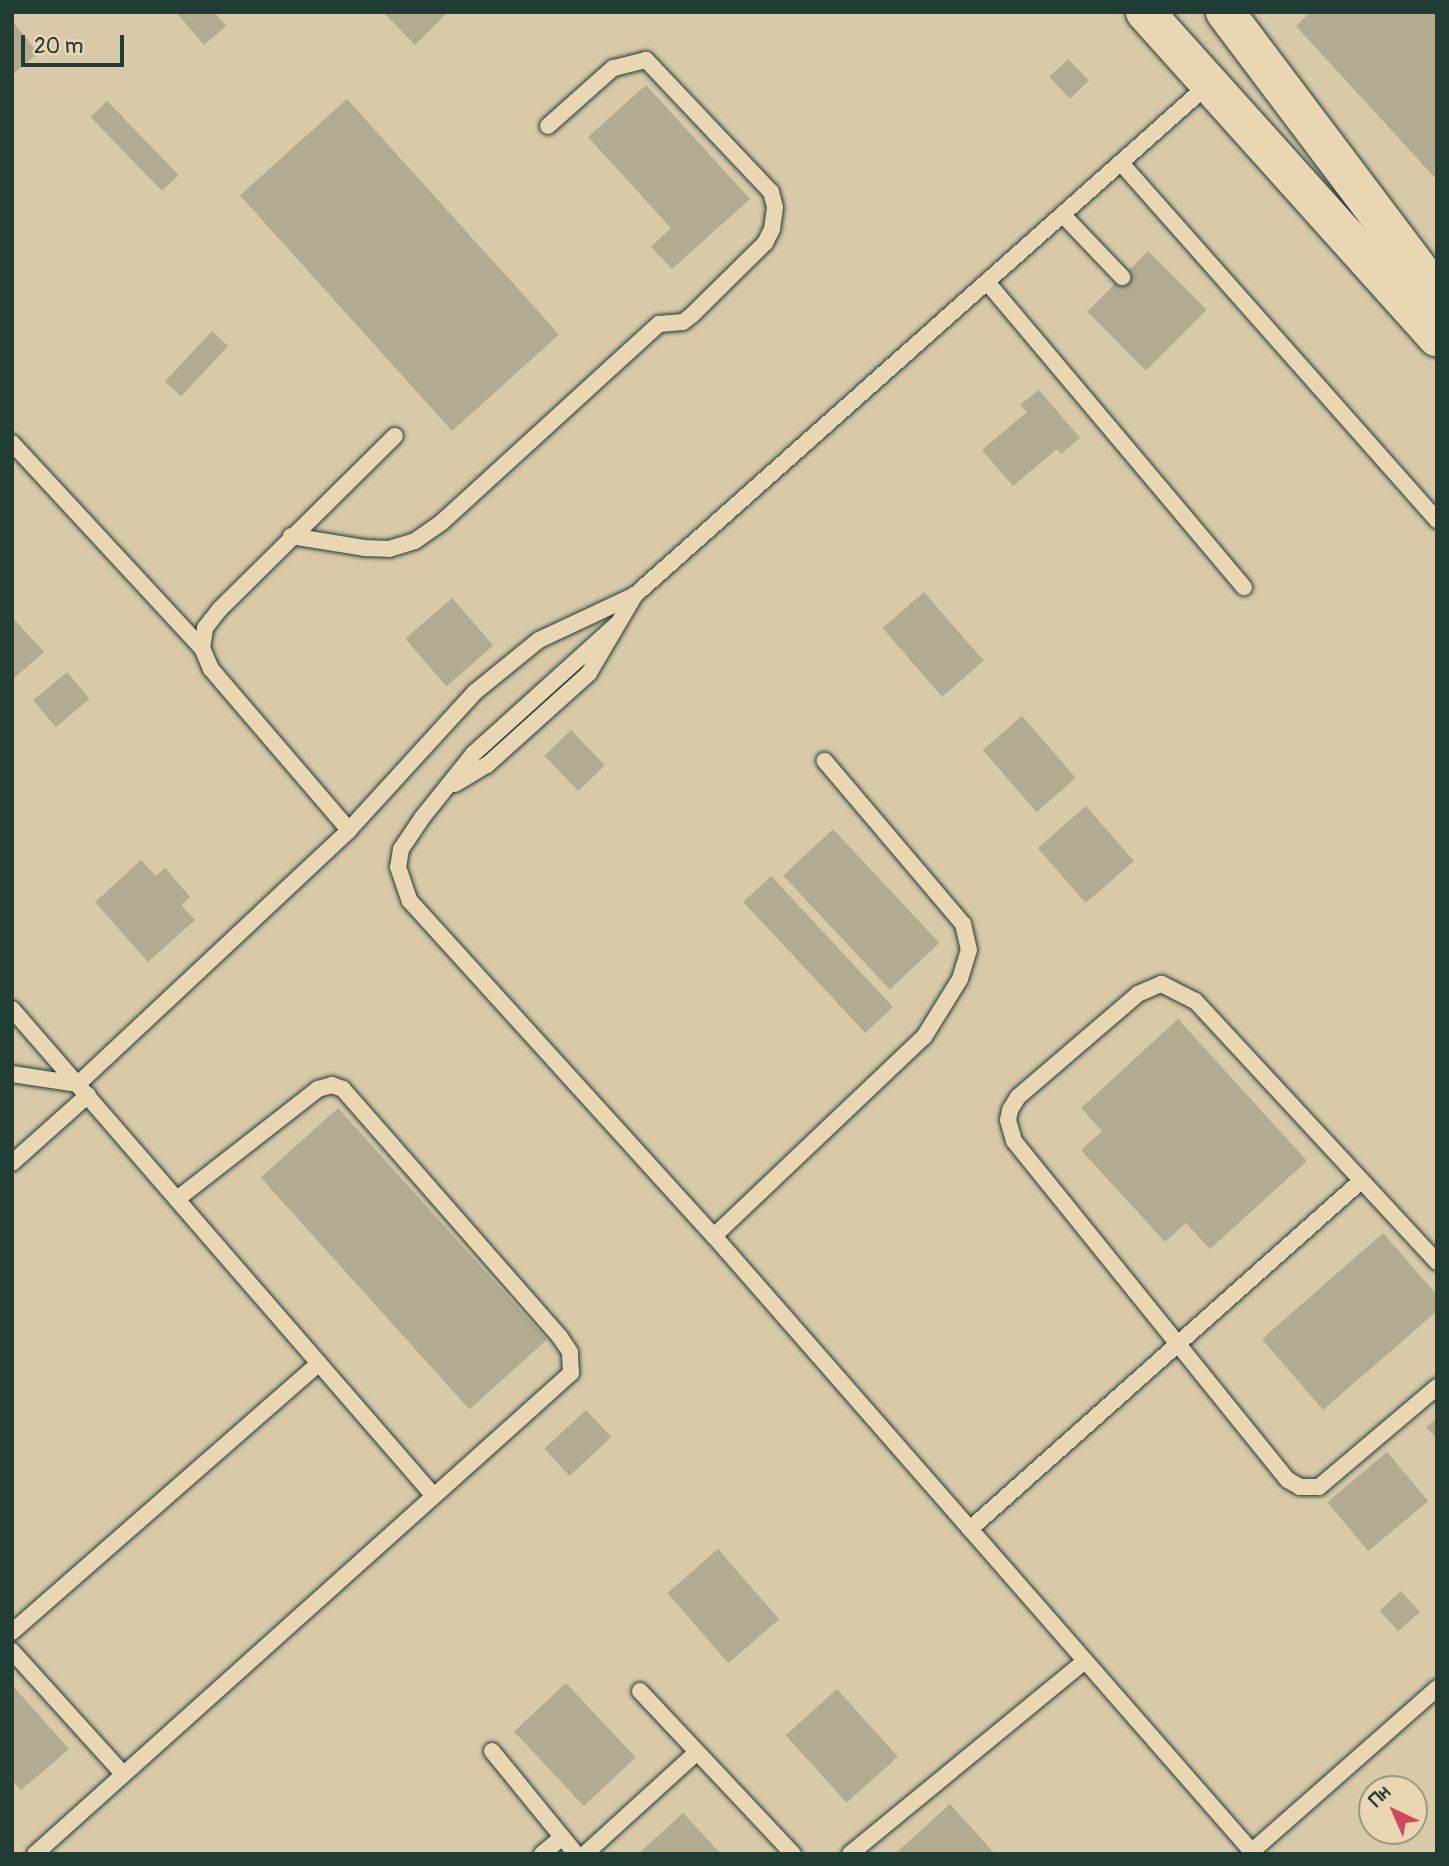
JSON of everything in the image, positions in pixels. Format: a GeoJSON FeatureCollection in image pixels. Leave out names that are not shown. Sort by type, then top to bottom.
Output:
{"type":"FeatureCollection","features":[{"type":"Feature","properties":{"kind":"highway"},"geometry":{"type":"LineString","coordinates":[[1144,12],[1437,337]]}},
{"type":"Feature","properties":{"kind":"highway"},"geometry":{"type":"LineString","coordinates":[[1225,12],[1437,293]]}},
{"type":"Feature","properties":{"kind":"lane"},"geometry":{"type":"LineString","coordinates":[[291,536],[364,548],[389,549],[415,541],[442,522],[659,324],[682,322],[692,315],[765,243],[772,229],[775,207],[771,192],[656,66],[646,60],[613,68],[548,126]]}},
{"type":"Feature","properties":{"kind":"lane"},"geometry":{"type":"LineString","coordinates":[[1209,84],[635,596],[617,624],[474,753],[401,849],[398,867],[410,901],[714,1236],[1252,1853],[1437,1688]]}},
{"type":"Feature","properties":{"kind":"lane"},"geometry":{"type":"LineString","coordinates":[[1121,163],[1437,520]]}},
{"type":"Feature","properties":{"kind":"lane"},"geometry":{"type":"LineString","coordinates":[[1063,215],[1122,277]]}},
{"type":"Feature","properties":{"kind":"lane"},"geometry":{"type":"LineString","coordinates":[[987,282],[1244,587]]}},
{"type":"Feature","properties":{"kind":"lane"},"geometry":{"type":"LineString","coordinates":[[202,649],[205,628],[220,609],[394,436]]}},
{"type":"Feature","properties":{"kind":"lane"},"geometry":{"type":"LineString","coordinates":[[12,443],[202,649],[211,669],[349,830]]}},
{"type":"Feature","properties":{"kind":"lane"},"geometry":{"type":"LineString","coordinates":[[12,1163],[349,830],[475,692],[539,640],[635,596]]}},
{"type":"Feature","properties":{"kind":"lane"},"geometry":{"type":"LineString","coordinates":[[714,1236],[891,1073],[924,1037],[960,979],[969,950],[963,924],[825,761]]}},
{"type":"Feature","properties":{"kind":"lane"},"geometry":{"type":"LineString","coordinates":[[1437,1262],[1195,1001],[1161,984],[1138,994],[1018,1097],[1008,1120],[1014,1142],[1275,1468],[1300,1488],[1312,1489],[1437,1387]]}},
{"type":"Feature","properties":{"kind":"lane"},"geometry":{"type":"LineString","coordinates":[[12,1009],[433,1495]]}},
{"type":"Feature","properties":{"kind":"lane"},"geometry":{"type":"LineString","coordinates":[[12,1074],[83,1090]]}},
{"type":"Feature","properties":{"kind":"lane"},"geometry":{"type":"LineString","coordinates":[[35,1854],[433,1495],[561,1384],[573,1362],[560,1337],[366,1111],[343,1089],[332,1085],[318,1088],[177,1199]]}},
{"type":"Feature","properties":{"kind":"lane"},"geometry":{"type":"LineString","coordinates":[[970,1529],[1180,1347],[1362,1181]]}},
{"type":"Feature","properties":{"kind":"lane"},"geometry":{"type":"LineString","coordinates":[[12,1632],[318,1363]]}},
{"type":"Feature","properties":{"kind":"lane"},"geometry":{"type":"LineString","coordinates":[[12,1651],[123,1774]]}},
{"type":"Feature","properties":{"kind":"lane"},"geometry":{"type":"LineString","coordinates":[[850,1854],[1084,1662]]}},
{"type":"Feature","properties":{"kind":"lane"},"geometry":{"type":"LineString","coordinates":[[640,1691],[793,1854]]}},
{"type":"Feature","properties":{"kind":"lane"},"geometry":{"type":"LineString","coordinates":[[492,1751],[576,1854]]}},
{"type":"Feature","properties":{"kind":"lane"},"geometry":{"type":"LineString","coordinates":[[585,1854],[697,1752]]}},
{"type":"Feature","properties":{"kind":"lane"},"geometry":{"type":"LineString","coordinates":[[541,1854],[562,1837]]}},
{"type":"Feature","properties":{"kind":"shaded area"},"geometry":{"type":"Polygon","coordinates":[[[12,12],[1437,12],[1437,1854],[12,1854],[12,12]]]}},
{"type":"Feature","properties":{"kind":"building"},"geometry":{"type":"Polygon","coordinates":[[[176,12],[214,12],[226,26],[204,45],[176,12]]]}},
{"type":"Feature","properties":{"kind":"building"},"geometry":{"type":"Polygon","coordinates":[[[383,12],[448,12],[415,45],[383,12]]]}},
{"type":"Feature","properties":{"kind":"building"},"geometry":{"type":"Polygon","coordinates":[[[1311,12],[1437,12],[1437,180],[1296,26],[1311,12]]]}},
{"type":"Feature","properties":{"kind":"building"},"geometry":{"type":"Polygon","coordinates":[[[12,21],[38,53],[14,73],[12,71],[12,21]]]}},
{"type":"Feature","properties":{"kind":"building"},"geometry":{"type":"Polygon","coordinates":[[[1068,59],[1089,81],[1070,99],[1049,77],[1068,59]]]}},
{"type":"Feature","properties":{"kind":"building"},"geometry":{"type":"Polygon","coordinates":[[[646,85],[750,199],[672,269],[651,247],[671,228],[588,137],[646,85]]]}},
{"type":"Feature","properties":{"kind":"building"},"geometry":{"type":"Polygon","coordinates":[[[347,99],[559,335],[452,431],[240,195],[347,99]]]}},
{"type":"Feature","properties":{"kind":"building"},"geometry":{"type":"Polygon","coordinates":[[[107,101],[179,175],[162,191],[90,117],[107,101]]]}},
{"type":"Feature","properties":{"kind":"building"},"geometry":{"type":"Polygon","coordinates":[[[1148,251],[1207,310],[1146,371],[1087,312],[1148,251]]]}},
{"type":"Feature","properties":{"kind":"building"},"geometry":{"type":"Polygon","coordinates":[[[212,331],[228,346],[181,396],[165,381],[212,331]]]}},
{"type":"Feature","properties":{"kind":"building"},"geometry":{"type":"Polygon","coordinates":[[[1039,390],[1080,438],[1061,454],[1057,449],[1013,486],[982,450],[1027,412],[1020,405],[1039,390]]]}},
{"type":"Feature","properties":{"kind":"building"},"geometry":{"type":"Polygon","coordinates":[[[924,592],[984,661],[942,697],[882,628],[924,592]]]}},
{"type":"Feature","properties":{"kind":"building"},"geometry":{"type":"Polygon","coordinates":[[[452,598],[493,646],[447,686],[405,639],[452,598]]]}},
{"type":"Feature","properties":{"kind":"building"},"geometry":{"type":"Polygon","coordinates":[[[12,617],[44,652],[12,680],[12,617]]]}},
{"type":"Feature","properties":{"kind":"building"},"geometry":{"type":"Polygon","coordinates":[[[67,672],[89,699],[56,727],[33,700],[67,672]]]}},
{"type":"Feature","properties":{"kind":"building"},"geometry":{"type":"Polygon","coordinates":[[[1022,716],[1076,778],[1037,812],[983,750],[1022,716]]]}},
{"type":"Feature","properties":{"kind":"building"},"geometry":{"type":"Polygon","coordinates":[[[571,730],[605,765],[578,791],[544,756],[571,730]]]}},
{"type":"Feature","properties":{"kind":"building"},"geometry":{"type":"Polygon","coordinates":[[[1086,806],[1134,861],[1086,903],[1038,848],[1086,806]]]}},
{"type":"Feature","properties":{"kind":"building"},"geometry":{"type":"Polygon","coordinates":[[[833,829],[939,943],[890,989],[783,875],[833,829]]]}},
{"type":"Feature","properties":{"kind":"building"},"geometry":{"type":"Polygon","coordinates":[[[141,860],[156,876],[165,868],[190,897],[181,905],[195,920],[148,962],[95,902],[141,860]]]}},
{"type":"Feature","properties":{"kind":"building"},"geometry":{"type":"Polygon","coordinates":[[[771,876],[893,1007],[865,1033],[743,902],[771,876]]]}},
{"type":"Feature","properties":{"kind":"building"},"geometry":{"type":"Polygon","coordinates":[[[1178,1019],[1307,1161],[1210,1249],[1186,1223],[1165,1242],[1081,1150],[1102,1131],[1081,1108],[1178,1019]]]}},
{"type":"Feature","properties":{"kind":"building"},"geometry":{"type":"Polygon","coordinates":[[[338,1108],[547,1340],[469,1409],[261,1178],[338,1108]]]}},
{"type":"Feature","properties":{"kind":"building"},"geometry":{"type":"Polygon","coordinates":[[[1383,1233],[1437,1295],[1437,1311],[1323,1410],[1262,1339],[1383,1233]]]}},
{"type":"Feature","properties":{"kind":"building"},"geometry":{"type":"Polygon","coordinates":[[[586,1410],[611,1437],[570,1476],[544,1449],[586,1410]]]}},
{"type":"Feature","properties":{"kind":"building"},"geometry":{"type":"Polygon","coordinates":[[[1437,1418],[1437,1439],[1426,1427],[1437,1418]]]}},
{"type":"Feature","properties":{"kind":"building"},"geometry":{"type":"Polygon","coordinates":[[[1387,1452],[1428,1501],[1368,1551],[1327,1502],[1387,1452]]]}},
{"type":"Feature","properties":{"kind":"building"},"geometry":{"type":"Polygon","coordinates":[[[718,1549],[779,1619],[728,1663],[667,1593],[718,1549]]]}},
{"type":"Feature","properties":{"kind":"building"},"geometry":{"type":"Polygon","coordinates":[[[1401,1591],[1420,1612],[1398,1631],[1379,1610],[1401,1591]]]}},
{"type":"Feature","properties":{"kind":"building"},"geometry":{"type":"Polygon","coordinates":[[[566,1683],[636,1758],[584,1806],[514,1731],[566,1683]]]}},
{"type":"Feature","properties":{"kind":"building"},"geometry":{"type":"Polygon","coordinates":[[[12,1685],[69,1749],[21,1790],[12,1780],[12,1685]]]}},
{"type":"Feature","properties":{"kind":"building"},"geometry":{"type":"Polygon","coordinates":[[[837,1689],[898,1757],[847,1803],[786,1735],[837,1689]]]}},
{"type":"Feature","properties":{"kind":"building"},"geometry":{"type":"Polygon","coordinates":[[[950,1804],[995,1854],[898,1854],[897,1852],[950,1804]]]}},
{"type":"Feature","properties":{"kind":"building"},"geometry":{"type":"Polygon","coordinates":[[[683,1813],[721,1854],[638,1854],[683,1813]]]}}]}
